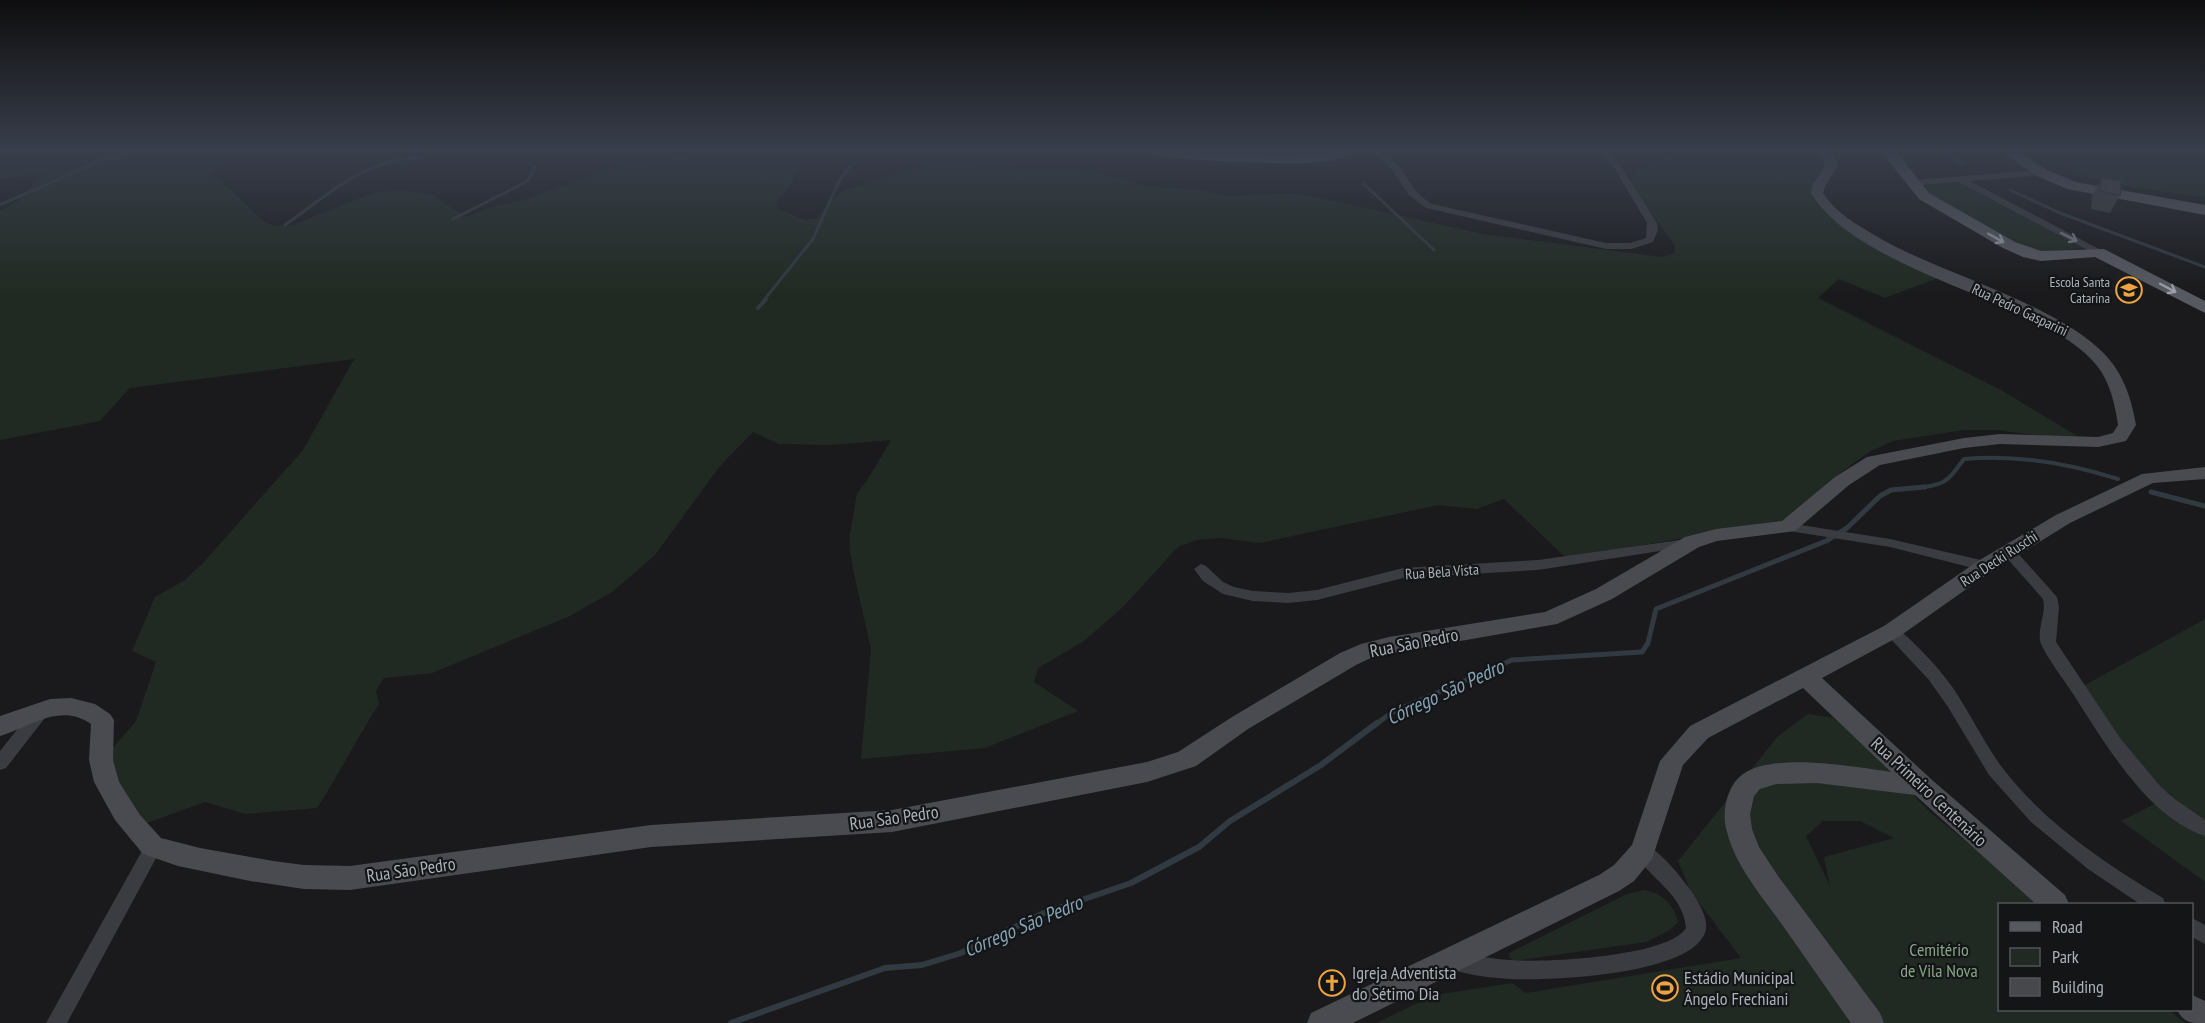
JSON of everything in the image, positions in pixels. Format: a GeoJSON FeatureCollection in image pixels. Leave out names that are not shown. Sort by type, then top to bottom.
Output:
{"type":"FeatureCollection","features":[{"type":"Feature","properties":{"kind":"main road"},"geometry":{"type":"LineString","coordinates":[[1928,198],[2029,254],[2047,256],[2098,252],[2205,308]]}},
{"type":"Feature","properties":{"kind":"main road"},"geometry":{"type":"LineString","coordinates":[[2130,198],[2205,210]]}},
{"type":"Feature","properties":{"kind":"street"},"geometry":{"type":"LineString","coordinates":[[1417,198],[1429,206],[1606,246],[1631,246],[1650,240],[1653,230],[1652,223],[1636,198]]}},
{"type":"Feature","properties":{"kind":"street","name":"Rua Pedro Gasparini"},"geometry":{"type":"LineString","coordinates":[[1788,527],[1842,481],[1874,461],[1964,443],[2000,439],[2098,442],[2120,437],[2127,425],[2124,406],[2109,373],[2099,359],[2074,336],[2029,311],[1899,255],[1850,226],[1830,210],[1821,198]]}},
{"type":"Feature","properties":{"kind":"street"},"geometry":{"type":"LineString","coordinates":[[1995,198],[2098,252]]}},
{"type":"Feature","properties":{"kind":"street","name":"Rua Decki Ruschi"},"geometry":{"type":"LineString","coordinates":[[1643,850],[1672,761],[1684,745],[1699,732],[1892,631],[1985,566],[2063,519],[2149,478],[2205,473]]}},
{"type":"Feature","properties":{"kind":"street"},"geometry":{"type":"LineString","coordinates":[[1788,527],[1851,536],[1936,553],[1985,566]]}},
{"type":"Feature","properties":{"kind":"street","name":"Rua São Pedro"},"geometry":{"type":"LineString","coordinates":[[153,847],[192,858],[302,877],[350,878],[651,836],[892,821],[1118,779],[1187,759],[1348,659],[1370,650],[1549,619],[1604,594],[1674,550],[1692,542],[1716,535],[1788,527]]}},
{"type":"Feature","properties":{"kind":"street","name":"Rua Bela Vista"},"geometry":{"type":"LineString","coordinates":[[1201,569],[1206,578],[1236,593],[1258,597],[1290,598],[1318,595],[1403,573],[1549,564],[1692,542]]}},
{"type":"Feature","properties":{"kind":"street"},"geometry":{"type":"LineString","coordinates":[[2010,553],[2050,597],[2053,603],[2047,632],[2048,642],[2103,726],[2148,786],[2171,807],[2205,829]]}},
{"type":"Feature","properties":{"kind":"street"},"geometry":{"type":"LineString","coordinates":[[1892,631],[1935,675],[2002,780],[2025,804],[2065,842],[2106,874],[2154,903]]}},
{"type":"Feature","properties":{"kind":"street","name":"Rua Primeiro Centenário"},"geometry":{"type":"LineString","coordinates":[[1805,676],[1922,786],[2054,903]]}},
{"type":"Feature","properties":{"kind":"street"},"geometry":{"type":"LineString","coordinates":[[0,727],[42,710],[79,708],[102,720],[104,728],[100,746],[102,773],[113,798],[153,847],[56,1023]]}},
{"type":"Feature","properties":{"kind":"street"},"geometry":{"type":"LineString","coordinates":[[0,763],[42,710]]}},
{"type":"Feature","properties":{"kind":"street"},"geometry":{"type":"LineString","coordinates":[[1869,1023],[1753,861],[1739,828],[1739,800],[1743,788],[1756,779],[1777,775],[1805,773],[1922,786]]}},
{"type":"Feature","properties":{"kind":"street"},"geometry":{"type":"LineString","coordinates":[[1322,1023],[1609,883],[1624,873],[1643,850],[1684,896],[1694,916],[1696,930],[1689,943],[1667,953],[1568,970],[1516,970],[1450,961]]}},
{"type":"Feature","properties":{"kind":"green space"},"geometry":{"type":"Polygon","coordinates":[[[21,198],[239,198],[263,221],[275,226],[293,225],[361,198],[437,198],[465,217],[491,207],[529,198],[780,198],[776,208],[805,220],[817,218],[835,198],[1319,198],[1483,234],[1662,257],[1674,253],[1675,246],[1640,198],[1816,198],[1829,212],[1941,277],[1885,298],[1839,279],[1818,298],[2001,390],[2087,442],[1997,430],[1964,430],[1893,441],[1869,452],[1834,478],[1783,528],[1678,539],[1566,558],[1504,499],[1477,509],[1438,505],[1260,543],[1221,538],[1197,540],[1178,547],[1123,607],[1084,641],[1038,668],[1034,682],[1078,711],[985,748],[861,759],[871,649],[854,574],[850,534],[857,493],[891,440],[831,445],[779,444],[753,432],[720,466],[655,555],[612,592],[570,616],[432,673],[384,678],[376,690],[379,704],[317,808],[246,814],[205,802],[141,825],[105,757],[136,721],[156,662],[132,651],[155,597],[185,580],[202,564],[303,450],[354,359],[130,388],[100,421],[0,440],[0,211],[21,198]]]}},
{"type":"Feature","properties":{"kind":"green space"},"geometry":{"type":"Polygon","coordinates":[[[1932,198],[1987,198],[2083,248],[2034,253],[1932,198]]]}},
{"type":"Feature","properties":{"kind":"green space"},"geometry":{"type":"Polygon","coordinates":[[[2205,619],[2205,882],[2121,821],[2172,795],[2134,774],[2076,690],[2205,619]]]}},
{"type":"Feature","properties":{"kind":"green space","name":"Cemitério de Vila Nova"},"geometry":{"type":"Polygon","coordinates":[[[1808,714],[1834,718],[1931,813],[2041,903],[1998,903],[1998,1011],[2170,1011],[2185,1023],[1376,1023],[1435,995],[1512,983],[1526,993],[1741,958],[1691,892],[1678,861],[1778,736],[1808,714]],[[1823,821],[1806,836],[1830,886],[1824,857],[1894,838],[1860,821],[1823,821]]]}},
{"type":"Feature","properties":{"kind":"green space"},"geometry":{"type":"Polygon","coordinates":[[[1644,890],[1657,894],[1670,905],[1678,922],[1670,930],[1646,942],[1514,961],[1509,957],[1509,953],[1627,894],[1644,890]]]}},
{"type":"Feature","properties":{"kind":"waterway"},"geometry":{"type":"LineString","coordinates":[[0,205],[17,198]]}},
{"type":"Feature","properties":{"kind":"waterway"},"geometry":{"type":"LineString","coordinates":[[285,225],[322,198]]}},
{"type":"Feature","properties":{"kind":"waterway"},"geometry":{"type":"LineString","coordinates":[[453,219],[495,198]]}},
{"type":"Feature","properties":{"kind":"waterway"},"geometry":{"type":"LineString","coordinates":[[764,300],[813,239],[831,198]]}},
{"type":"Feature","properties":{"kind":"waterway"},"geometry":{"type":"LineString","coordinates":[[1379,198],[1434,250]]}},
{"type":"Feature","properties":{"kind":"waterway"},"geometry":{"type":"LineString","coordinates":[[2027,198],[2060,213],[2205,267]]}},
{"type":"Feature","properties":{"kind":"waterway"},"geometry":{"type":"LineString","coordinates":[[758,308],[766,299]]}},
{"type":"Feature","properties":{"kind":"waterway","name":"Córrego São Pedro"},"geometry":{"type":"LineString","coordinates":[[1910,488],[1937,485],[1952,475],[1964,459],[1984,458],[2042,461],[2080,468],[2118,479]]}},
{"type":"Feature","properties":{"kind":"waterway","name":"Córrego São Pedro"},"geometry":{"type":"LineString","coordinates":[[1375,725],[1391,713],[1512,660],[1642,652],[1648,643],[1656,609],[1826,541],[1847,528],[1880,496],[1891,490],[1925,487]]}},
{"type":"Feature","properties":{"kind":"waterway","name":"Córrego São Pedro"},"geometry":{"type":"LineString","coordinates":[[2151,492],[2205,506]]}},
{"type":"Feature","properties":{"kind":"waterway","name":"Córrego São Pedro"},"geometry":{"type":"LineString","coordinates":[[731,1023],[885,968],[922,965],[961,953],[1044,913],[1131,883],[1199,847],[1230,821],[1321,765],[1377,723]]}},
{"type":"Feature","properties":{"kind":"place","name":"Escola Santa Catarina"},"geometry":{"type":"Point","coordinates":[2129,290]}},
{"type":"Feature","properties":{"kind":"place","name":"Igreja Adventista do Sétimo Dia"},"geometry":{"type":"Point","coordinates":[1332,983]}},
{"type":"Feature","properties":{"kind":"place","name":"Estádio Municipal Ângelo Frechiani"},"geometry":{"type":"Point","coordinates":[1665,988]}}]}
